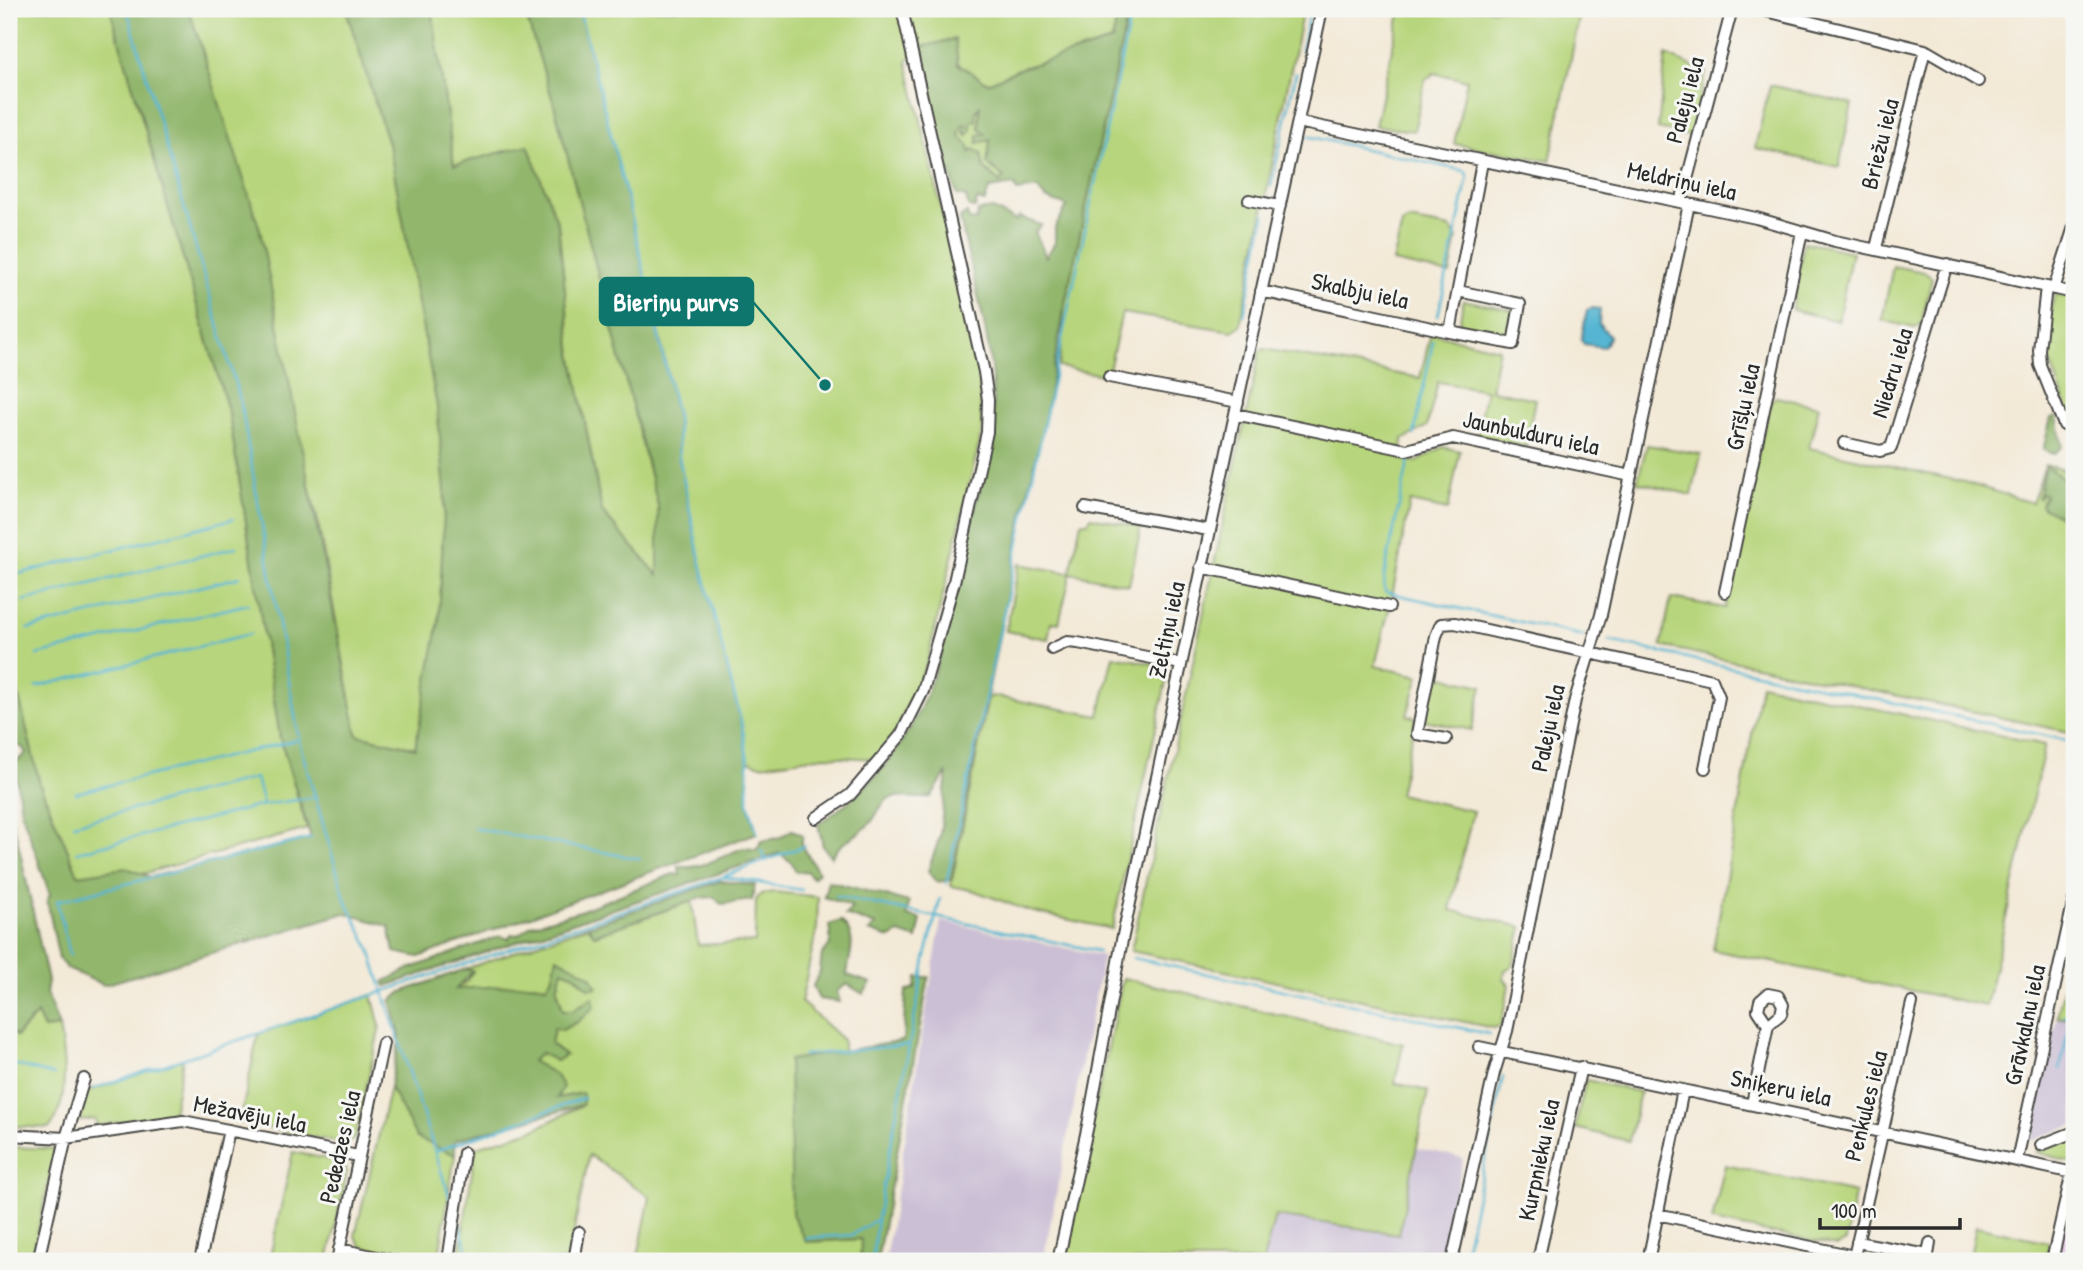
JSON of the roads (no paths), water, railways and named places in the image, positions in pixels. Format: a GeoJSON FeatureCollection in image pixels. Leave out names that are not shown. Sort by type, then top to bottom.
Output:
{"type":"FeatureCollection","features":[{"type":"Feature","properties":{"kind":"street"},"geometry":{"type":"LineString","coordinates":[[816,818],[850,795],[893,745],[923,691],[954,582],[987,432],[988,400],[984,372],[902,9]]}},
{"type":"Feature","properties":{"kind":"street","name":"Zeltiņu iela"},"geometry":{"type":"LineString","coordinates":[[1058,1261],[1201,567],[1322,9]]}},
{"type":"Feature","properties":{"kind":"street","name":"Paleju iela"},"geometry":{"type":"LineString","coordinates":[[1452,1261],[1501,1051],[1575,700],[1601,615],[1685,203],[1732,9]]}},
{"type":"Feature","properties":{"kind":"street"},"geometry":{"type":"LineString","coordinates":[[1758,9],[1925,50],[1978,81]]}},
{"type":"Feature","properties":{"kind":"street","name":"Briežu iela"},"geometry":{"type":"LineString","coordinates":[[1877,248],[1925,50]]}},
{"type":"Feature","properties":{"kind":"street","name":"Meldriņu iela"},"geometry":{"type":"LineString","coordinates":[[1298,122],[1756,218],[1802,232],[2074,293]]}},
{"type":"Feature","properties":{"kind":"street"},"geometry":{"type":"LineString","coordinates":[[1450,332],[1482,162]]}},
{"type":"Feature","properties":{"kind":"street"},"geometry":{"type":"LineString","coordinates":[[1249,200],[1280,206]]}},
{"type":"Feature","properties":{"kind":"street"},"geometry":{"type":"LineString","coordinates":[[2064,425],[2040,365],[2039,351],[2050,288],[2074,227]]}},
{"type":"Feature","properties":{"kind":"street","name":"Grīšļu iela"},"geometry":{"type":"LineString","coordinates":[[1725,592],[1802,232]]}},
{"type":"Feature","properties":{"kind":"street","name":"Niedru iela"},"geometry":{"type":"LineString","coordinates":[[1844,443],[1880,451],[1891,448],[1947,264]]}},
{"type":"Feature","properties":{"kind":"street","name":"Skalbju iela"},"geometry":{"type":"LineString","coordinates":[[1261,291],[1513,344],[1520,304],[1458,291]]}},
{"type":"Feature","properties":{"kind":"street"},"geometry":{"type":"LineString","coordinates":[[1109,377],[1238,402]]}},
{"type":"Feature","properties":{"kind":"street","name":"Jaunbulduru iela"},"geometry":{"type":"LineString","coordinates":[[1235,414],[1406,450],[1453,438],[1631,476]]}},
{"type":"Feature","properties":{"kind":"street"},"geometry":{"type":"LineString","coordinates":[[1085,508],[1209,530]]}},
{"type":"Feature","properties":{"kind":"street"},"geometry":{"type":"LineString","coordinates":[[1201,567],[1389,607]]}},
{"type":"Feature","properties":{"kind":"street"},"geometry":{"type":"LineString","coordinates":[[1446,739],[1418,733],[1441,624],[1455,623],[1712,680],[1718,697],[1705,768]]}},
{"type":"Feature","properties":{"kind":"street"},"geometry":{"type":"LineString","coordinates":[[1052,649],[1067,642],[1078,643],[1181,664]]}},
{"type":"Feature","properties":{"kind":"street","name":"Grāvkalnu iela"},"geometry":{"type":"LineString","coordinates":[[2017,1160],[2074,899]]}},
{"type":"Feature","properties":{"kind":"street","name":"Penkules iela"},"geometry":{"type":"LineString","coordinates":[[1853,1259],[1912,1003]]}},
{"type":"Feature","properties":{"kind":"street"},"geometry":{"type":"LineString","coordinates":[[1752,1104],[1768,1025]]}},
{"type":"Feature","properties":{"kind":"street","name":"Pededzes iela"},"geometry":{"type":"LineString","coordinates":[[337,1261],[383,1043]]}},
{"type":"Feature","properties":{"kind":"street","name":"Sniķeru iela"},"geometry":{"type":"LineString","coordinates":[[1479,1047],[2073,1172]]}},
{"type":"Feature","properties":{"kind":"street","name":"Kurpnieku iela"},"geometry":{"type":"LineString","coordinates":[[1538,1261],[1581,1067]]}},
{"type":"Feature","properties":{"kind":"street"},"geometry":{"type":"LineString","coordinates":[[38,1261],[66,1138],[84,1079]]}},
{"type":"Feature","properties":{"kind":"street"},"geometry":{"type":"LineString","coordinates":[[1648,1261],[1683,1090]]}},
{"type":"Feature","properties":{"kind":"street","name":"Mežavēju iela"},"geometry":{"type":"LineString","coordinates":[[9,1135],[66,1138],[183,1121],[358,1156]]}},
{"type":"Feature","properties":{"kind":"street"},"geometry":{"type":"LineString","coordinates":[[200,1261],[229,1130]]}},
{"type":"Feature","properties":{"kind":"street"},"geometry":{"type":"LineString","coordinates":[[2041,1145],[2074,1132]]}},
{"type":"Feature","properties":{"kind":"street"},"geometry":{"type":"LineString","coordinates":[[447,1261],[464,1153]]}},
{"type":"Feature","properties":{"kind":"street"},"geometry":{"type":"LineString","coordinates":[[2052,1261],[2073,1172]]}},
{"type":"Feature","properties":{"kind":"street"},"geometry":{"type":"LineString","coordinates":[[1657,1214],[1853,1259]]}},
{"type":"Feature","properties":{"kind":"street"},"geometry":{"type":"LineString","coordinates":[[574,1261],[579,1232]]}},
{"type":"Feature","properties":{"kind":"street"},"geometry":{"type":"LineString","coordinates":[[1857,1242],[1929,1258],[1930,1243]]}},
{"type":"Feature","properties":{"kind":"street"},"geometry":{"type":"LineString","coordinates":[[339,1249],[396,1261]]}},
{"type":"Feature","properties":{"kind":"water"},"geometry":{"type":"Polygon","coordinates":[[[1600,309],[1599,324],[1610,336],[1604,347],[1584,344],[1581,340],[1587,310],[1600,309]]]}},
{"type":"Feature","properties":{"kind":"waterway"},"geometry":{"type":"LineString","coordinates":[[127,9],[241,404],[300,745],[345,899],[369,947],[452,1205]]}},
{"type":"Feature","properties":{"kind":"waterway"},"geometry":{"type":"LineString","coordinates":[[579,9],[631,214],[677,417],[679,457],[700,560],[742,725],[748,761],[748,802],[757,833]]}},
{"type":"Feature","properties":{"kind":"waterway"},"geometry":{"type":"LineString","coordinates":[[946,884],[1132,9]]}},
{"type":"Feature","properties":{"kind":"waterway"},"geometry":{"type":"LineString","coordinates":[[1301,51],[1310,9]]}},
{"type":"Feature","properties":{"kind":"waterway"},"geometry":{"type":"LineString","coordinates":[[1271,186],[1296,73]]}},
{"type":"Feature","properties":{"kind":"waterway"},"geometry":{"type":"LineString","coordinates":[[1307,136],[1465,171],[1468,176],[1438,316]]}},
{"type":"Feature","properties":{"kind":"waterway"},"geometry":{"type":"LineString","coordinates":[[1244,315],[1265,214]]}},
{"type":"Feature","properties":{"kind":"waterway"},"geometry":{"type":"LineString","coordinates":[[1414,435],[1433,341]]}},
{"type":"Feature","properties":{"kind":"waterway"},"geometry":{"type":"LineString","coordinates":[[1409,459],[1384,576],[1385,592],[1584,636]]}},
{"type":"Feature","properties":{"kind":"waterway"},"geometry":{"type":"LineString","coordinates":[[18,574],[233,519]]}},
{"type":"Feature","properties":{"kind":"waterway"},"geometry":{"type":"LineString","coordinates":[[23,601],[236,547]]}},
{"type":"Feature","properties":{"kind":"waterway"},"geometry":{"type":"LineString","coordinates":[[28,629],[240,577]]}},
{"type":"Feature","properties":{"kind":"waterway"},"geometry":{"type":"LineString","coordinates":[[37,655],[248,604]]}},
{"type":"Feature","properties":{"kind":"waterway"},"geometry":{"type":"LineString","coordinates":[[36,687],[250,634]]}},
{"type":"Feature","properties":{"kind":"waterway"},"geometry":{"type":"LineString","coordinates":[[1609,641],[2074,742]]}},
{"type":"Feature","properties":{"kind":"waterway"},"geometry":{"type":"LineString","coordinates":[[76,793],[297,740]]}},
{"type":"Feature","properties":{"kind":"waterway"},"geometry":{"type":"LineString","coordinates":[[74,824],[256,778],[263,805]]}},
{"type":"Feature","properties":{"kind":"waterway"},"geometry":{"type":"LineString","coordinates":[[77,852],[263,805],[316,797]]}},
{"type":"Feature","properties":{"kind":"waterway"},"geometry":{"type":"LineString","coordinates":[[473,828],[640,859]]}},
{"type":"Feature","properties":{"kind":"waterway"},"geometry":{"type":"LineString","coordinates":[[70,955],[57,901],[311,838]]}},
{"type":"Feature","properties":{"kind":"waterway"},"geometry":{"type":"LineString","coordinates":[[725,876],[804,846]]}},
{"type":"Feature","properties":{"kind":"waterway"},"geometry":{"type":"LineString","coordinates":[[761,850],[765,860]]}},
{"type":"Feature","properties":{"kind":"waterway"},"geometry":{"type":"LineString","coordinates":[[93,1089],[724,877],[802,890]]}},
{"type":"Feature","properties":{"kind":"waterway"},"geometry":{"type":"LineString","coordinates":[[836,896],[1098,951]]}},
{"type":"Feature","properties":{"kind":"waterway"},"geometry":{"type":"LineString","coordinates":[[872,1261],[877,1219],[925,960],[940,899]]}},
{"type":"Feature","properties":{"kind":"waterway"},"geometry":{"type":"LineString","coordinates":[[1133,958],[1489,1034]]}},
{"type":"Feature","properties":{"kind":"waterway"},"geometry":{"type":"LineString","coordinates":[[2064,1016],[2074,1017]]}},
{"type":"Feature","properties":{"kind":"waterway"},"geometry":{"type":"LineString","coordinates":[[2060,1069],[2071,1017]]}},
{"type":"Feature","properties":{"kind":"waterway"},"geometry":{"type":"LineString","coordinates":[[803,1055],[909,1045]]}},
{"type":"Feature","properties":{"kind":"waterway"},"geometry":{"type":"LineString","coordinates":[[9,1063],[54,1075]]}},
{"type":"Feature","properties":{"kind":"waterway"},"geometry":{"type":"LineString","coordinates":[[1463,1261],[1503,1076]]}},
{"type":"Feature","properties":{"kind":"waterway"},"geometry":{"type":"LineString","coordinates":[[436,1151],[584,1098]]}},
{"type":"Feature","properties":{"kind":"waterway"},"geometry":{"type":"LineString","coordinates":[[806,1238],[852,1235],[877,1219]]}},
{"type":"Feature","properties":{"kind":"waterway"},"geometry":{"type":"LineString","coordinates":[[458,1221],[470,1258]]}},
{"type":"Feature","properties":{"kind":"waterway"},"geometry":{"type":"LineString","coordinates":[[701,1253],[707,1261]]}},
{"type":"Feature","properties":{"kind":"place","name":"Bieriņu purvs"},"geometry":{"type":"Point","coordinates":[825,385]}}]}
